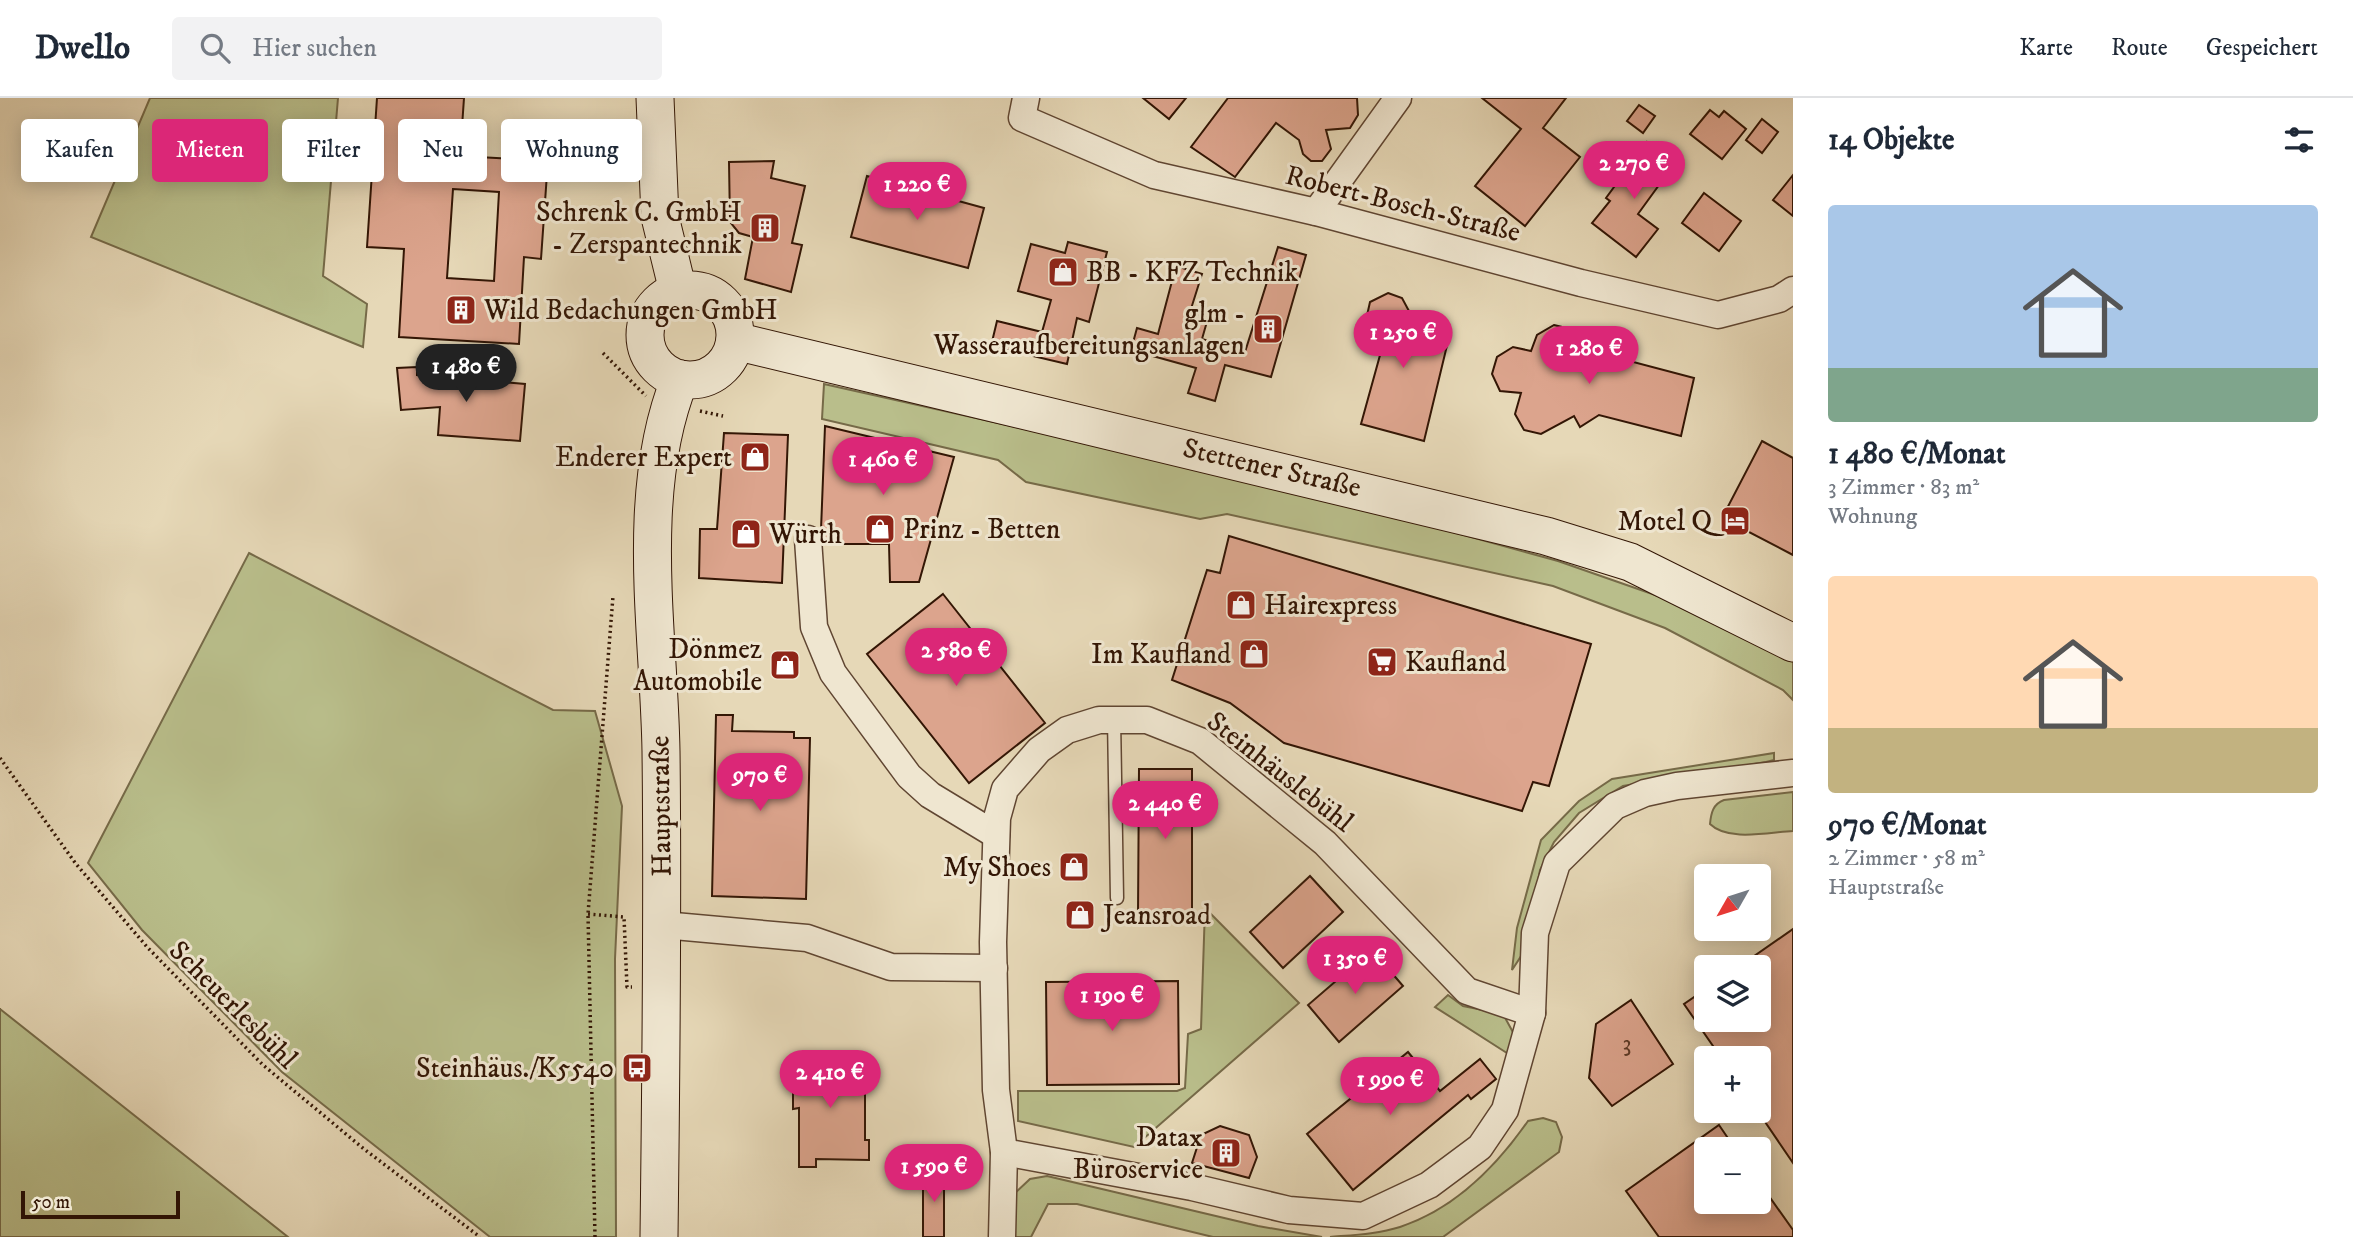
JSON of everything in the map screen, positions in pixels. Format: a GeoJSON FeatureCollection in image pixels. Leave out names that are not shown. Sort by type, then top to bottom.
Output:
{"type":"FeatureCollection","features":[{"type":"Feature","properties":{"kind":"street"},"geometry":{"type":"LineString","coordinates":[[655,98],[660,216],[678,291]]}},
{"type":"Feature","properties":{"kind":"street","name":"Robert-Bosch-Straße"},"geometry":{"type":"LineString","coordinates":[[1026,98],[1022,118],[1154,174],[1315,212],[1581,283],[1718,315],[1779,299],[1793,290]]}},
{"type":"Feature","properties":{"kind":"street"},"geometry":{"type":"LineString","coordinates":[[1315,212],[1398,98]]}},
{"type":"Feature","properties":{"kind":"street"},"geometry":{"type":"LineString","coordinates":[[678,291],[707,293],[720,301],[730,312],[735,341],[725,364],[716,372],[692,380],[680,379],[659,367],[647,346],[645,335],[647,323],[658,303],[678,291]]}},
{"type":"Feature","properties":{"kind":"street","name":"Stettener Straße"},"geometry":{"type":"LineString","coordinates":[[735,341],[1546,536],[1630,562],[1793,643]]}},
{"type":"Feature","properties":{"kind":"street","name":"Hauptstraße"},"geometry":{"type":"LineString","coordinates":[[659,1237],[663,925],[655,503],[664,434],[680,379]]}},
{"type":"Feature","properties":{"kind":"street"},"geometry":{"type":"LineString","coordinates":[[808,539],[814,627],[832,673],[909,776],[930,795],[996,835]]}},
{"type":"Feature","properties":{"kind":"street","name":"Steinhäuslebühl"},"geometry":{"type":"LineString","coordinates":[[1002,1237],[1003,1152],[996,1090],[994,968],[996,835],[1005,789],[1039,750],[1067,730],[1114,718],[1147,720],[1200,741],[1325,844],[1467,991],[1532,1013]]}},
{"type":"Feature","properties":{"kind":"street"},"geometry":{"type":"LineString","coordinates":[[1003,1152],[1192,1187],[1289,1210],[1363,1216],[1429,1185],[1480,1147],[1506,1110],[1532,1013],[1535,933],[1554,868],[1615,806],[1650,791],[1793,773]]}},
{"type":"Feature","properties":{"kind":"street"},"geometry":{"type":"LineString","coordinates":[[663,925],[807,938],[891,967],[994,968]]}},
{"type":"Feature","properties":{"kind":"lane"},"geometry":{"type":"LineString","coordinates":[[1114,718],[1117,898]]}},
{"type":"Feature","properties":{"kind":"path"},"geometry":{"type":"LineString","coordinates":[[595,1237],[588,914],[613,596]]}},
{"type":"Feature","properties":{"kind":"path","name":"Scheuerlesbühl"},"geometry":{"type":"LineString","coordinates":[[0,758],[76,864],[148,948],[263,1065],[364,1149],[480,1237]]}},
{"type":"Feature","properties":{"kind":"path"},"geometry":{"type":"LineString","coordinates":[[588,914],[624,918],[627,987],[662,990]]}},
{"type":"Feature","properties":{"kind":"green space"},"geometry":{"type":"Polygon","coordinates":[[[150,98],[338,98],[336,119],[282,119],[282,182],[331,182],[323,276],[367,304],[363,347],[91,237],[114,182],[138,182],[138,126],[150,98]]]}},
{"type":"Feature","properties":{"kind":"green space"},"geometry":{"type":"Polygon","coordinates":[[[824,384],[1319,495],[1558,561],[1698,610],[1793,661],[1793,700],[1783,690],[1665,628],[1553,586],[1227,514],[1200,519],[1026,482],[998,460],[822,419],[824,384]]]}},
{"type":"Feature","properties":{"kind":"green space"},"geometry":{"type":"Polygon","coordinates":[[[249,553],[553,710],[595,711],[622,806],[615,959],[616,1237],[490,1237],[282,1072],[142,930],[88,863],[249,553]]]}},
{"type":"Feature","properties":{"kind":"green space"},"geometry":{"type":"Polygon","coordinates":[[[1774,753],[1774,760],[1766,762],[1623,786],[1579,813],[1554,842],[1540,870],[1525,950],[1512,970],[1517,928],[1541,840],[1579,801],[1612,779],[1774,753]]]}},
{"type":"Feature","properties":{"kind":"green space"},"geometry":{"type":"Polygon","coordinates":[[[1793,792],[1793,831],[1738,834],[1718,830],[1710,824],[1713,809],[1724,800],[1793,792]]]}},
{"type":"Feature","properties":{"kind":"green space"},"geometry":{"type":"Polygon","coordinates":[[[1205,908],[1299,1003],[1134,1147],[1018,1121],[1018,1091],[1177,1091],[1185,1088],[1188,1034],[1201,1029],[1205,908]]]}},
{"type":"Feature","properties":{"kind":"green space"},"geometry":{"type":"Polygon","coordinates":[[[1448,995],[1463,1006],[1503,1014],[1515,1036],[1510,1055],[1435,1007],[1448,995]]]}},
{"type":"Feature","properties":{"kind":"green space"},"geometry":{"type":"Polygon","coordinates":[[[0,1009],[288,1237],[0,1237],[0,1009]]]}},
{"type":"Feature","properties":{"kind":"green space"},"geometry":{"type":"Polygon","coordinates":[[[1543,1118],[1556,1122],[1562,1137],[1559,1152],[1443,1237],[1330,1237],[1400,1227],[1439,1209],[1488,1170],[1528,1121],[1543,1118]]]}},
{"type":"Feature","properties":{"kind":"green space"},"geometry":{"type":"Polygon","coordinates":[[[1047,1176],[1258,1226],[1322,1237],[1213,1237],[1077,1204],[1048,1204],[1031,1237],[1014,1237],[1014,1194],[1030,1179],[1047,1176]]]}},
{"type":"Feature","properties":{"kind":"building"},"geometry":{"type":"Polygon","coordinates":[[[377,98],[464,98],[463,119],[398,119],[398,182],[487,182],[487,157],[501,158],[501,182],[546,182],[541,259],[524,257],[519,344],[399,337],[404,249],[367,247],[371,182],[384,182],[384,119],[376,119],[377,98]],[[453,189],[447,278],[494,281],[499,192],[453,189]]]}},
{"type":"Feature","properties":{"kind":"building"},"geometry":{"type":"Polygon","coordinates":[[[1143,98],[1186,98],[1169,119],[1143,98]]]}},
{"type":"Feature","properties":{"kind":"building"},"geometry":{"type":"Polygon","coordinates":[[[1228,98],[1357,98],[1358,115],[1350,128],[1326,130],[1331,149],[1322,161],[1311,161],[1303,154],[1299,140],[1276,123],[1235,177],[1191,147],[1228,98]]]}},
{"type":"Feature","properties":{"kind":"building"},"geometry":{"type":"Polygon","coordinates":[[[1482,98],[1566,98],[1543,128],[1580,157],[1525,226],[1475,186],[1521,129],[1482,98]]]}},
{"type":"Feature","properties":{"kind":"building"},"geometry":{"type":"Polygon","coordinates":[[[1639,105],[1655,116],[1643,133],[1627,121],[1639,105]]]}},
{"type":"Feature","properties":{"kind":"building"},"geometry":{"type":"Polygon","coordinates":[[[1710,110],[1719,117],[1724,111],[1746,129],[1722,159],[1690,134],[1710,110]]]}},
{"type":"Feature","properties":{"kind":"building"},"geometry":{"type":"Polygon","coordinates":[[[1762,119],[1778,132],[1762,153],[1746,140],[1762,119]]]}},
{"type":"Feature","properties":{"kind":"building"},"geometry":{"type":"Polygon","coordinates":[[[1647,142],[1675,163],[1638,214],[1658,229],[1636,257],[1592,223],[1610,201],[1606,198],[1647,142]]]}},
{"type":"Feature","properties":{"kind":"building","name":"Schrenk C. GmbH - Zerspantechnik"},"geometry":{"type":"Polygon","coordinates":[[[774,161],[771,178],[805,186],[792,243],[802,245],[791,292],[745,279],[753,237],[739,233],[730,222],[729,162],[774,161]]]}},
{"type":"Feature","properties":{"kind":"building"},"geometry":{"type":"Polygon","coordinates":[[[1793,175],[1793,216],[1773,200],[1793,175]]]}},
{"type":"Feature","properties":{"kind":"building"},"geometry":{"type":"Polygon","coordinates":[[[867,176],[984,208],[968,268],[851,237],[867,176]]]}},
{"type":"Feature","properties":{"kind":"building"},"geometry":{"type":"Polygon","coordinates":[[[1704,193],[1741,221],[1719,251],[1682,223],[1704,193]]]}},
{"type":"Feature","properties":{"kind":"building","name":"BB - KFZ Technik"},"geometry":{"type":"Polygon","coordinates":[[[1068,242],[1107,252],[1089,322],[1077,318],[1067,364],[991,346],[997,321],[1042,332],[1051,300],[1018,291],[1031,244],[1065,253],[1068,242]]]}},
{"type":"Feature","properties":{"kind":"building"},"geometry":{"type":"Polygon","coordinates":[[[1278,247],[1306,255],[1271,377],[1225,365],[1215,401],[1188,393],[1196,368],[1131,350],[1137,328],[1158,334],[1176,266],[1202,274],[1190,312],[1208,318],[1202,339],[1245,352],[1278,247]]]}},
{"type":"Feature","properties":{"kind":"building"},"geometry":{"type":"Polygon","coordinates":[[[1388,293],[1402,298],[1410,313],[1408,323],[1450,333],[1424,441],[1361,424],[1385,337],[1372,332],[1366,320],[1370,302],[1388,293]]]}},
{"type":"Feature","properties":{"kind":"building"},"geometry":{"type":"Polygon","coordinates":[[[1554,325],[1571,329],[1580,348],[1694,378],[1681,436],[1599,415],[1580,427],[1574,416],[1541,434],[1524,430],[1515,414],[1521,393],[1500,391],[1492,374],[1497,357],[1513,347],[1531,351],[1537,335],[1554,325]]]}},
{"type":"Feature","properties":{"kind":"building","name":"Wild Bedachungen GmbH"},"geometry":{"type":"Polygon","coordinates":[[[417,367],[417,375],[525,384],[520,441],[438,435],[440,407],[401,410],[397,368],[417,367]]]}},
{"type":"Feature","properties":{"kind":"building"},"geometry":{"type":"Polygon","coordinates":[[[825,426],[954,457],[919,582],[890,582],[889,544],[824,544],[821,530],[825,426]]]}},
{"type":"Feature","properties":{"kind":"building"},"geometry":{"type":"Polygon","coordinates":[[[724,433],[788,435],[782,583],[699,578],[700,529],[717,529],[724,433]]]}},
{"type":"Feature","properties":{"kind":"building"},"geometry":{"type":"Polygon","coordinates":[[[1762,441],[1793,458],[1793,555],[1722,518],[1762,441]]]}},
{"type":"Feature","properties":{"kind":"building","name":"Kaufland"},"geometry":{"type":"Polygon","coordinates":[[[1229,536],[1591,644],[1549,786],[1533,782],[1522,811],[1284,743],[1230,703],[1172,680],[1207,570],[1220,573],[1229,536]]]}},
{"type":"Feature","properties":{"kind":"building"},"geometry":{"type":"Polygon","coordinates":[[[943,594],[1045,723],[969,783],[867,654],[943,594]]]}},
{"type":"Feature","properties":{"kind":"building"},"geometry":{"type":"Polygon","coordinates":[[[716,715],[733,715],[732,731],[794,732],[794,738],[810,738],[806,899],[712,896],[716,715]]]}},
{"type":"Feature","properties":{"kind":"building"},"geometry":{"type":"Polygon","coordinates":[[[1139,769],[1192,769],[1192,914],[1138,913],[1139,769]]]}},
{"type":"Feature","properties":{"kind":"building"},"geometry":{"type":"Polygon","coordinates":[[[1310,876],[1343,912],[1283,968],[1250,932],[1310,876]]]}},
{"type":"Feature","properties":{"kind":"building"},"geometry":{"type":"Polygon","coordinates":[[[1793,929],[1793,1163],[1766,1123],[1771,1123],[1771,1046],[1713,1046],[1703,1032],[1771,1032],[1771,955],[1756,955],[1793,929]]]}},
{"type":"Feature","properties":{"kind":"building"},"geometry":{"type":"Polygon","coordinates":[[[1372,950],[1403,986],[1339,1042],[1308,1005],[1372,950]]]}},
{"type":"Feature","properties":{"kind":"building"},"geometry":{"type":"Polygon","coordinates":[[[1178,981],[1179,1084],[1047,1085],[1046,982],[1178,981]]]}},
{"type":"Feature","properties":{"kind":"building"},"geometry":{"type":"Polygon","coordinates":[[[1694,997],[1694,1018],[1684,1004],[1694,997]]]}},
{"type":"Feature","properties":{"kind":"building"},"geometry":{"type":"Polygon","coordinates":[[[1631,1000],[1673,1064],[1612,1106],[1589,1078],[1596,1024],[1631,1000]]]}},
{"type":"Feature","properties":{"kind":"building"},"geometry":{"type":"Polygon","coordinates":[[[1408,1052],[1440,1091],[1480,1059],[1496,1079],[1471,1099],[1468,1095],[1353,1190],[1307,1134],[1408,1052]]]}},
{"type":"Feature","properties":{"kind":"building"},"geometry":{"type":"Polygon","coordinates":[[[797,1054],[849,1055],[849,1073],[865,1073],[865,1140],[869,1140],[869,1160],[816,1159],[816,1167],[799,1167],[799,1108],[793,1109],[793,1076],[797,1076],[797,1054]]]}},
{"type":"Feature","properties":{"kind":"building"},"geometry":{"type":"Polygon","coordinates":[[[1719,1125],[1727,1137],[1702,1137],[1719,1125]]]}},
{"type":"Feature","properties":{"kind":"building","name":"Datax Büroservice"},"geometry":{"type":"Polygon","coordinates":[[[1220,1126],[1249,1135],[1257,1157],[1249,1178],[1192,1163],[1201,1135],[1220,1126]]]}},
{"type":"Feature","properties":{"kind":"building"},"geometry":{"type":"Polygon","coordinates":[[[1694,1143],[1694,1214],[1771,1214],[1771,1199],[1793,1230],[1793,1237],[1659,1237],[1626,1191],[1694,1143]]]}},
{"type":"Feature","properties":{"kind":"building"},"geometry":{"type":"Polygon","coordinates":[[[923,1170],[944,1170],[944,1237],[923,1237],[923,1170]]]}},
{"type":"Feature","properties":{"kind":"place","name":"Schrenk C. GmbH - Zerspantechnik"},"geometry":{"type":"Point","coordinates":[765,228]}},
{"type":"Feature","properties":{"kind":"place","name":"BB - KFZ Technik"},"geometry":{"type":"Point","coordinates":[1063,272]}},
{"type":"Feature","properties":{"kind":"place","name":"Wild Bedachungen GmbH"},"geometry":{"type":"Point","coordinates":[461,310]}},
{"type":"Feature","properties":{"kind":"place","name":"glm - Wasseraufbereitungsanlagen"},"geometry":{"type":"Point","coordinates":[1268,329]}},
{"type":"Feature","properties":{"kind":"place","name":"Enderer Expert"},"geometry":{"type":"Point","coordinates":[755,457]}},
{"type":"Feature","properties":{"kind":"place","name":"Motel Q"},"geometry":{"type":"Point","coordinates":[1735,521]}},
{"type":"Feature","properties":{"kind":"place","name":"Prinz - Betten"},"geometry":{"type":"Point","coordinates":[880,529]}},
{"type":"Feature","properties":{"kind":"place","name":"Würth"},"geometry":{"type":"Point","coordinates":[746,534]}},
{"type":"Feature","properties":{"kind":"place","name":"Hairexpress"},"geometry":{"type":"Point","coordinates":[1241,605]}},
{"type":"Feature","properties":{"kind":"place","name":"Im Kaufland"},"geometry":{"type":"Point","coordinates":[1254,654]}},
{"type":"Feature","properties":{"kind":"place","name":"Kaufland"},"geometry":{"type":"Point","coordinates":[1382,662]}},
{"type":"Feature","properties":{"kind":"place","name":"Dönmez Automobile"},"geometry":{"type":"Point","coordinates":[785,665]}},
{"type":"Feature","properties":{"kind":"place","name":"My Shoes"},"geometry":{"type":"Point","coordinates":[1074,867]}},
{"type":"Feature","properties":{"kind":"place","name":"Jeansroad"},"geometry":{"type":"Point","coordinates":[1080,915]}},
{"type":"Feature","properties":{"kind":"place","name":"Steinhäus./K5540"},"geometry":{"type":"Point","coordinates":[637,1068]}},
{"type":"Feature","properties":{"kind":"place","name":"Datax Büroservice"},"geometry":{"type":"Point","coordinates":[1226,1153]}}]}
